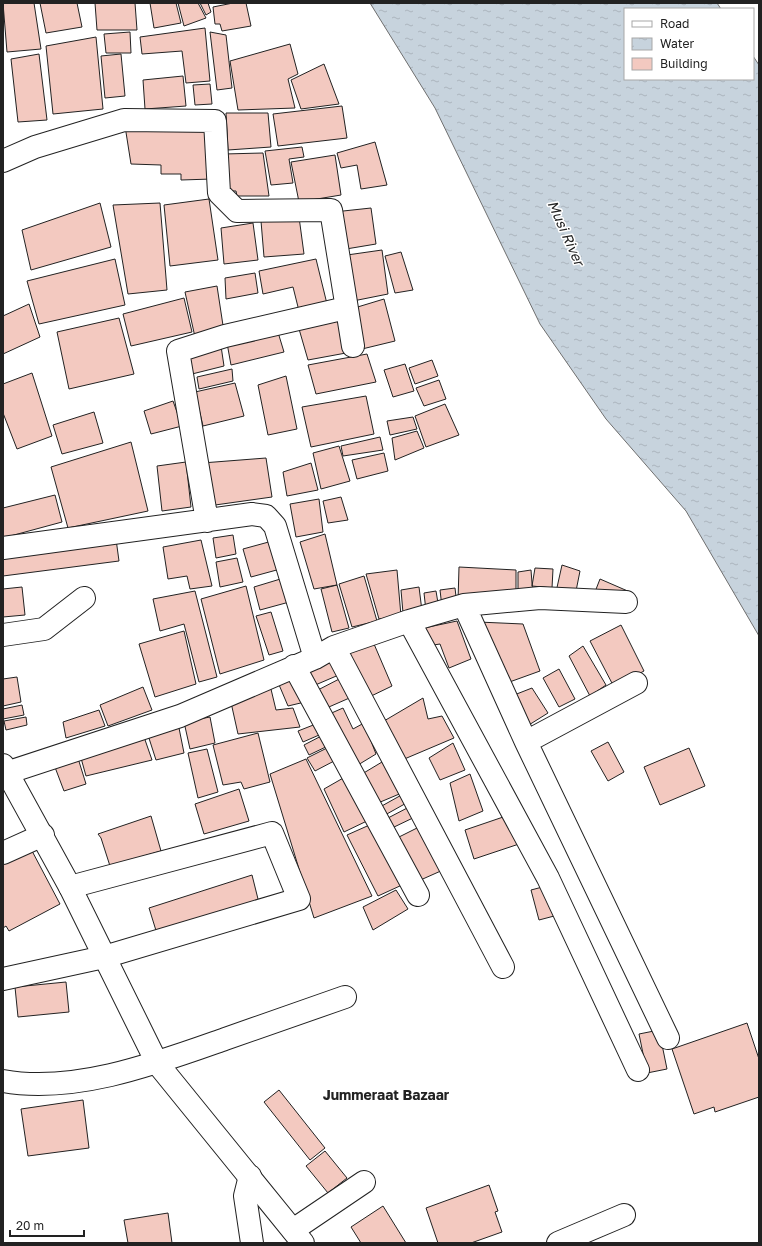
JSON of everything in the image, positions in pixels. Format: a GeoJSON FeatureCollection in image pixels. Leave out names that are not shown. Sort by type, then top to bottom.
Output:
{"type":"FeatureCollection","features":[{"type":"Feature","properties":{"kind":"street"},"geometry":{"type":"LineString","coordinates":[[3,161],[35,147],[124,120],[215,120],[219,193],[238,211],[331,210],[353,346]]}},
{"type":"Feature","properties":{"kind":"street"},"geometry":{"type":"LineString","coordinates":[[207,521],[178,351],[225,336],[346,308]]}},
{"type":"Feature","properties":{"kind":"street"},"geometry":{"type":"LineString","coordinates":[[3,548],[252,514],[266,516],[275,526],[315,658]]}},
{"type":"Feature","properties":{"kind":"street"},"geometry":{"type":"LineString","coordinates":[[3,635],[44,628],[84,598]]}},
{"type":"Feature","properties":{"kind":"street"},"geometry":{"type":"LineString","coordinates":[[364,1182],[298,1236],[157,1063],[70,887],[42,835],[4,771],[180,716],[315,658],[334,647],[409,621],[464,605],[540,598],[626,602]]}},
{"type":"Feature","properties":{"kind":"street"},"geometry":{"type":"LineString","coordinates":[[464,605],[526,742],[668,1038]]}},
{"type":"Feature","properties":{"kind":"street"},"geometry":{"type":"LineString","coordinates":[[409,621],[548,878],[638,1070]]}},
{"type":"Feature","properties":{"kind":"street"},"geometry":{"type":"LineString","coordinates":[[334,647],[503,967]]}},
{"type":"Feature","properties":{"kind":"street"},"geometry":{"type":"LineString","coordinates":[[294,666],[418,895]]}},
{"type":"Feature","properties":{"kind":"street"},"geometry":{"type":"LineString","coordinates":[[526,742],[636,683]]}},
{"type":"Feature","properties":{"kind":"street"},"geometry":{"type":"LineString","coordinates":[[3,979],[104,957],[299,899],[272,833],[70,887]]}},
{"type":"Feature","properties":{"kind":"street"},"geometry":{"type":"LineString","coordinates":[[3,853],[42,835]]}},
{"type":"Feature","properties":{"kind":"street"},"geometry":{"type":"LineString","coordinates":[[3,1082],[23,1085],[68,1083],[157,1063],[345,997]]}},
{"type":"Feature","properties":{"kind":"street"},"geometry":{"type":"LineString","coordinates":[[250,1176],[245,1196],[252,1243]]}},
{"type":"Feature","properties":{"kind":"street"},"geometry":{"type":"LineString","coordinates":[[558,1243],[624,1215]]}},
{"type":"Feature","properties":{"kind":"water","name":"Musi River"},"geometry":{"type":"Polygon","coordinates":[[[370,3],[717,3],[720,8],[624,8],[624,80],[754,80],[754,58],[759,65],[759,636],[686,511],[606,419],[540,324],[435,108],[370,3]]]}},
{"type":"Feature","properties":{"kind":"building"},"geometry":{"type":"Polygon","coordinates":[[[3,3],[34,3],[41,49],[7,52],[3,3]]]}},
{"type":"Feature","properties":{"kind":"building"},"geometry":{"type":"Polygon","coordinates":[[[40,3],[77,3],[82,27],[46,33],[40,3]]]}},
{"type":"Feature","properties":{"kind":"building"},"geometry":{"type":"Polygon","coordinates":[[[95,3],[135,3],[137,30],[97,30],[95,3]]]}},
{"type":"Feature","properties":{"kind":"building"},"geometry":{"type":"Polygon","coordinates":[[[150,3],[176,3],[181,23],[154,28],[150,3]]]}},
{"type":"Feature","properties":{"kind":"building"},"geometry":{"type":"Polygon","coordinates":[[[178,3],[198,3],[206,18],[184,26],[178,3]]]}},
{"type":"Feature","properties":{"kind":"building"},"geometry":{"type":"Polygon","coordinates":[[[200,3],[208,3],[211,12],[206,15],[200,3]]]}},
{"type":"Feature","properties":{"kind":"building"},"geometry":{"type":"Polygon","coordinates":[[[233,3],[246,3],[251,26],[222,31],[220,24],[215,24],[213,7],[233,3]]]}},
{"type":"Feature","properties":{"kind":"building"},"geometry":{"type":"Polygon","coordinates":[[[205,28],[210,81],[186,83],[182,51],[142,54],[140,37],[205,28]]]}},
{"type":"Feature","properties":{"kind":"building"},"geometry":{"type":"Polygon","coordinates":[[[130,32],[131,53],[106,53],[104,34],[130,32]]]}},
{"type":"Feature","properties":{"kind":"building"},"geometry":{"type":"Polygon","coordinates":[[[210,32],[226,35],[232,88],[217,90],[210,32]]]}},
{"type":"Feature","properties":{"kind":"building"},"geometry":{"type":"Polygon","coordinates":[[[96,37],[103,109],[53,114],[46,46],[96,37]]]}},
{"type":"Feature","properties":{"kind":"building"},"geometry":{"type":"Polygon","coordinates":[[[290,44],[298,74],[288,79],[295,108],[238,110],[230,61],[290,44]]]}},
{"type":"Feature","properties":{"kind":"building"},"geometry":{"type":"Polygon","coordinates":[[[39,54],[47,120],[18,122],[11,59],[39,54]]]}},
{"type":"Feature","properties":{"kind":"building"},"geometry":{"type":"Polygon","coordinates":[[[121,54],[125,96],[105,98],[101,56],[121,54]]]}},
{"type":"Feature","properties":{"kind":"building"},"geometry":{"type":"Polygon","coordinates":[[[324,64],[339,104],[301,109],[291,80],[324,64]]]}},
{"type":"Feature","properties":{"kind":"building"},"geometry":{"type":"Polygon","coordinates":[[[183,76],[186,106],[145,109],[143,80],[183,76]]]}},
{"type":"Feature","properties":{"kind":"building"},"geometry":{"type":"Polygon","coordinates":[[[210,84],[212,104],[195,105],[193,85],[210,84]]]}},
{"type":"Feature","properties":{"kind":"building"},"geometry":{"type":"Polygon","coordinates":[[[342,106],[347,138],[278,146],[273,114],[342,106]]]}},
{"type":"Feature","properties":{"kind":"building"},"geometry":{"type":"Polygon","coordinates":[[[226,113],[268,113],[271,147],[228,150],[226,113]]]}},
{"type":"Feature","properties":{"kind":"building"},"geometry":{"type":"Polygon","coordinates":[[[210,125],[212,179],[181,180],[181,174],[161,174],[161,165],[131,164],[125,126],[210,125]]]}},
{"type":"Feature","properties":{"kind":"building"},"geometry":{"type":"Polygon","coordinates":[[[375,142],[387,185],[361,189],[357,165],[341,168],[337,153],[375,142]]]}},
{"type":"Feature","properties":{"kind":"building"},"geometry":{"type":"Polygon","coordinates":[[[302,147],[304,157],[289,159],[293,183],[271,185],[265,151],[302,147]]]}},
{"type":"Feature","properties":{"kind":"building"},"geometry":{"type":"Polygon","coordinates":[[[263,153],[269,196],[237,196],[236,191],[223,191],[224,154],[263,153]]]}},
{"type":"Feature","properties":{"kind":"building"},"geometry":{"type":"Polygon","coordinates":[[[335,155],[341,195],[299,202],[291,162],[335,155]]]}},
{"type":"Feature","properties":{"kind":"building"},"geometry":{"type":"Polygon","coordinates":[[[209,199],[218,260],[170,266],[164,205],[209,199]]]}},
{"type":"Feature","properties":{"kind":"building"},"geometry":{"type":"Polygon","coordinates":[[[100,203],[111,247],[31,270],[22,230],[100,203]]]}},
{"type":"Feature","properties":{"kind":"building"},"geometry":{"type":"Polygon","coordinates":[[[160,203],[167,290],[128,294],[113,205],[160,203]]]}},
{"type":"Feature","properties":{"kind":"building"},"geometry":{"type":"Polygon","coordinates":[[[371,208],[376,244],[340,250],[334,212],[371,208]]]}},
{"type":"Feature","properties":{"kind":"building"},"geometry":{"type":"Polygon","coordinates":[[[299,217],[304,254],[264,257],[261,221],[299,217]]]}},
{"type":"Feature","properties":{"kind":"building"},"geometry":{"type":"Polygon","coordinates":[[[253,223],[258,260],[224,264],[221,228],[253,223]]]}},
{"type":"Feature","properties":{"kind":"building"},"geometry":{"type":"Polygon","coordinates":[[[382,250],[388,294],[348,302],[340,256],[382,250]]]}},
{"type":"Feature","properties":{"kind":"building"},"geometry":{"type":"Polygon","coordinates":[[[401,252],[413,290],[395,293],[385,256],[401,252]]]}},
{"type":"Feature","properties":{"kind":"building"},"geometry":{"type":"Polygon","coordinates":[[[115,259],[125,305],[39,324],[27,281],[115,259]]]}},
{"type":"Feature","properties":{"kind":"building"},"geometry":{"type":"Polygon","coordinates":[[[316,259],[328,308],[300,315],[293,287],[263,294],[259,271],[316,259]]]}},
{"type":"Feature","properties":{"kind":"building"},"geometry":{"type":"Polygon","coordinates":[[[255,273],[258,293],[226,299],[225,278],[255,273]]]}},
{"type":"Feature","properties":{"kind":"building"},"geometry":{"type":"Polygon","coordinates":[[[217,286],[224,332],[195,337],[185,292],[217,286]]]}},
{"type":"Feature","properties":{"kind":"building"},"geometry":{"type":"Polygon","coordinates":[[[184,298],[192,332],[131,346],[123,314],[184,298]]]}},
{"type":"Feature","properties":{"kind":"building"},"geometry":{"type":"Polygon","coordinates":[[[384,299],[395,341],[362,349],[351,309],[384,299]]]}},
{"type":"Feature","properties":{"kind":"building"},"geometry":{"type":"Polygon","coordinates":[[[29,304],[40,337],[3,354],[3,316],[29,304]]]}},
{"type":"Feature","properties":{"kind":"building"},"geometry":{"type":"Polygon","coordinates":[[[337,313],[346,353],[308,360],[297,322],[337,313]]]}},
{"type":"Feature","properties":{"kind":"building"},"geometry":{"type":"Polygon","coordinates":[[[119,318],[134,374],[69,389],[57,332],[119,318]]]}},
{"type":"Feature","properties":{"kind":"building"},"geometry":{"type":"Polygon","coordinates":[[[277,329],[284,352],[231,365],[227,343],[277,329]]]}},
{"type":"Feature","properties":{"kind":"building"},"geometry":{"type":"Polygon","coordinates":[[[221,346],[224,366],[188,375],[185,353],[221,346]]]}},
{"type":"Feature","properties":{"kind":"building"},"geometry":{"type":"Polygon","coordinates":[[[367,354],[376,382],[316,394],[308,365],[367,354]]]}},
{"type":"Feature","properties":{"kind":"building"},"geometry":{"type":"Polygon","coordinates":[[[432,360],[438,376],[415,384],[409,368],[432,360]]]}},
{"type":"Feature","properties":{"kind":"building"},"geometry":{"type":"Polygon","coordinates":[[[405,364],[414,391],[393,397],[384,370],[405,364]]]}},
{"type":"Feature","properties":{"kind":"building"},"geometry":{"type":"Polygon","coordinates":[[[232,369],[233,381],[199,389],[197,377],[232,369]]]}},
{"type":"Feature","properties":{"kind":"building"},"geometry":{"type":"Polygon","coordinates":[[[32,373],[52,436],[17,449],[3,413],[3,384],[32,373]]]}},
{"type":"Feature","properties":{"kind":"building"},"geometry":{"type":"Polygon","coordinates":[[[286,376],[297,429],[268,435],[258,385],[286,376]]]}},
{"type":"Feature","properties":{"kind":"building"},"geometry":{"type":"Polygon","coordinates":[[[439,380],[446,399],[424,406],[416,388],[439,380]]]}},
{"type":"Feature","properties":{"kind":"building"},"geometry":{"type":"Polygon","coordinates":[[[235,383],[244,416],[203,426],[195,392],[235,383]]]}},
{"type":"Feature","properties":{"kind":"building"},"geometry":{"type":"Polygon","coordinates":[[[366,396],[374,434],[311,447],[302,407],[366,396]]]}},
{"type":"Feature","properties":{"kind":"building"},"geometry":{"type":"Polygon","coordinates":[[[173,401],[182,426],[151,434],[144,411],[173,401]]]}},
{"type":"Feature","properties":{"kind":"building"},"geometry":{"type":"Polygon","coordinates":[[[445,404],[459,435],[426,447],[415,416],[445,404]]]}},
{"type":"Feature","properties":{"kind":"building"},"geometry":{"type":"Polygon","coordinates":[[[94,412],[103,443],[62,454],[53,425],[94,412]]]}},
{"type":"Feature","properties":{"kind":"building"},"geometry":{"type":"Polygon","coordinates":[[[413,417],[417,429],[390,435],[387,421],[413,417]]]}},
{"type":"Feature","properties":{"kind":"building"},"geometry":{"type":"Polygon","coordinates":[[[417,431],[424,448],[395,460],[392,438],[417,431]]]}},
{"type":"Feature","properties":{"kind":"building"},"geometry":{"type":"Polygon","coordinates":[[[380,437],[383,450],[343,456],[341,446],[380,437]]]}},
{"type":"Feature","properties":{"kind":"building"},"geometry":{"type":"Polygon","coordinates":[[[131,442],[148,511],[68,528],[51,467],[131,442]]]}},
{"type":"Feature","properties":{"kind":"building"},"geometry":{"type":"Polygon","coordinates":[[[339,446],[350,481],[321,489],[313,453],[339,446]]]}},
{"type":"Feature","properties":{"kind":"building"},"geometry":{"type":"Polygon","coordinates":[[[384,453],[388,471],[357,479],[352,460],[384,453]]]}},
{"type":"Feature","properties":{"kind":"building"},"geometry":{"type":"Polygon","coordinates":[[[266,458],[272,497],[208,506],[202,463],[266,458]]]}},
{"type":"Feature","properties":{"kind":"building"},"geometry":{"type":"Polygon","coordinates":[[[186,462],[191,507],[162,511],[157,466],[186,462]]]}},
{"type":"Feature","properties":{"kind":"building"},"geometry":{"type":"Polygon","coordinates":[[[311,463],[318,490],[287,496],[283,472],[311,463]]]}},
{"type":"Feature","properties":{"kind":"building"},"geometry":{"type":"Polygon","coordinates":[[[55,495],[62,522],[3,538],[3,508],[55,495]]]}},
{"type":"Feature","properties":{"kind":"building"},"geometry":{"type":"Polygon","coordinates":[[[341,497],[348,520],[328,523],[323,501],[341,497]]]}},
{"type":"Feature","properties":{"kind":"building"},"geometry":{"type":"Polygon","coordinates":[[[319,499],[323,532],[296,537],[290,504],[319,499]]]}},
{"type":"Feature","properties":{"kind":"building"},"geometry":{"type":"Polygon","coordinates":[[[325,534],[337,585],[314,589],[300,542],[325,534]]]}},
{"type":"Feature","properties":{"kind":"building"},"geometry":{"type":"Polygon","coordinates":[[[233,535],[236,554],[216,558],[213,538],[233,535]]]}},
{"type":"Feature","properties":{"kind":"building"},"geometry":{"type":"Polygon","coordinates":[[[116,539],[119,561],[3,576],[3,557],[116,539]]]}},
{"type":"Feature","properties":{"kind":"building"},"geometry":{"type":"Polygon","coordinates":[[[201,540],[212,586],[190,589],[187,576],[168,579],[163,547],[201,540]]]}},
{"type":"Feature","properties":{"kind":"building"},"geometry":{"type":"Polygon","coordinates":[[[276,540],[284,568],[251,577],[243,549],[276,540]]]}},
{"type":"Feature","properties":{"kind":"building"},"geometry":{"type":"Polygon","coordinates":[[[237,558],[243,582],[220,587],[216,562],[237,558]]]}},
{"type":"Feature","properties":{"kind":"building"},"geometry":{"type":"Polygon","coordinates":[[[562,565],[580,571],[575,596],[556,592],[562,565]]]}},
{"type":"Feature","properties":{"kind":"building"},"geometry":{"type":"Polygon","coordinates":[[[459,567],[516,570],[516,599],[458,601],[459,567]]]}},
{"type":"Feature","properties":{"kind":"building"},"geometry":{"type":"Polygon","coordinates":[[[535,568],[553,569],[552,588],[532,586],[535,568]]]}},
{"type":"Feature","properties":{"kind":"building"},"geometry":{"type":"Polygon","coordinates":[[[397,570],[401,616],[379,619],[366,574],[397,570]]]}},
{"type":"Feature","properties":{"kind":"building"},"geometry":{"type":"Polygon","coordinates":[[[531,570],[533,596],[518,597],[518,572],[531,570]]]}},
{"type":"Feature","properties":{"kind":"building"},"geometry":{"type":"Polygon","coordinates":[[[364,576],[377,621],[352,627],[339,584],[364,576]]]}},
{"type":"Feature","properties":{"kind":"building"},"geometry":{"type":"Polygon","coordinates":[[[287,577],[293,601],[260,610],[254,587],[287,577]]]}},
{"type":"Feature","properties":{"kind":"building"},"geometry":{"type":"Polygon","coordinates":[[[600,579],[630,592],[624,600],[593,597],[600,579]]]}},
{"type":"Feature","properties":{"kind":"building"},"geometry":{"type":"Polygon","coordinates":[[[337,585],[349,628],[332,632],[321,589],[337,585]]]}},
{"type":"Feature","properties":{"kind":"building"},"geometry":{"type":"Polygon","coordinates":[[[246,586],[264,660],[220,674],[201,599],[246,586]]]}},
{"type":"Feature","properties":{"kind":"building"},"geometry":{"type":"Polygon","coordinates":[[[22,587],[25,615],[3,617],[3,589],[22,587]]]}},
{"type":"Feature","properties":{"kind":"building"},"geometry":{"type":"Polygon","coordinates":[[[419,587],[422,611],[403,613],[401,590],[419,587]]]}},
{"type":"Feature","properties":{"kind":"building"},"geometry":{"type":"Polygon","coordinates":[[[455,588],[457,605],[442,607],[440,590],[455,588]]]}},
{"type":"Feature","properties":{"kind":"building"},"geometry":{"type":"Polygon","coordinates":[[[195,591],[217,677],[199,682],[184,624],[160,631],[153,599],[195,591]]]}},
{"type":"Feature","properties":{"kind":"building"},"geometry":{"type":"Polygon","coordinates":[[[436,591],[439,609],[426,611],[424,593],[436,591]]]}},
{"type":"Feature","properties":{"kind":"building"},"geometry":{"type":"Polygon","coordinates":[[[271,612],[283,651],[269,655],[256,616],[271,612]]]}},
{"type":"Feature","properties":{"kind":"building"},"geometry":{"type":"Polygon","coordinates":[[[457,621],[471,659],[449,668],[440,644],[427,646],[424,628],[457,621]]]}},
{"type":"Feature","properties":{"kind":"building"},"geometry":{"type":"Polygon","coordinates":[[[478,622],[523,624],[540,671],[504,684],[478,622]]]}},
{"type":"Feature","properties":{"kind":"building"},"geometry":{"type":"Polygon","coordinates":[[[621,625],[644,671],[614,687],[590,641],[621,625]]]}},
{"type":"Feature","properties":{"kind":"building"},"geometry":{"type":"Polygon","coordinates":[[[184,631],[196,684],[155,697],[139,644],[184,631]]]}},
{"type":"Feature","properties":{"kind":"building"},"geometry":{"type":"Polygon","coordinates":[[[371,637],[392,686],[365,699],[342,650],[371,637]]]}},
{"type":"Feature","properties":{"kind":"building"},"geometry":{"type":"Polygon","coordinates":[[[583,646],[606,685],[590,696],[569,656],[583,646]]]}},
{"type":"Feature","properties":{"kind":"building"},"geometry":{"type":"Polygon","coordinates":[[[332,654],[341,674],[313,686],[306,668],[332,654]]]}},
{"type":"Feature","properties":{"kind":"building"},"geometry":{"type":"Polygon","coordinates":[[[559,669],[575,699],[559,707],[543,678],[559,669]]]}},
{"type":"Feature","properties":{"kind":"building"},"geometry":{"type":"Polygon","coordinates":[[[294,672],[309,701],[288,706],[277,680],[294,672]]]}},
{"type":"Feature","properties":{"kind":"building"},"geometry":{"type":"Polygon","coordinates":[[[345,676],[354,696],[322,710],[314,692],[345,676]]]}},
{"type":"Feature","properties":{"kind":"building"},"geometry":{"type":"Polygon","coordinates":[[[17,677],[21,702],[3,706],[3,679],[17,677]]]}},
{"type":"Feature","properties":{"kind":"building"},"geometry":{"type":"Polygon","coordinates":[[[270,685],[276,710],[293,708],[300,727],[238,734],[230,698],[270,685]]]}},
{"type":"Feature","properties":{"kind":"building"},"geometry":{"type":"Polygon","coordinates":[[[143,687],[152,710],[108,726],[100,705],[143,687]]]}},
{"type":"Feature","properties":{"kind":"building"},"geometry":{"type":"Polygon","coordinates":[[[532,688],[548,713],[524,728],[509,697],[532,688]]]}},
{"type":"Feature","properties":{"kind":"building"},"geometry":{"type":"Polygon","coordinates":[[[423,698],[428,719],[442,716],[454,738],[402,760],[384,721],[423,698]]]}},
{"type":"Feature","properties":{"kind":"building"},"geometry":{"type":"Polygon","coordinates":[[[22,705],[24,715],[3,719],[3,709],[22,705]]]}},
{"type":"Feature","properties":{"kind":"building"},"geometry":{"type":"Polygon","coordinates":[[[343,708],[353,729],[364,723],[376,754],[353,768],[327,715],[343,708]]]}},
{"type":"Feature","properties":{"kind":"building"},"geometry":{"type":"Polygon","coordinates":[[[99,710],[105,726],[66,738],[63,722],[99,710]]]}},
{"type":"Feature","properties":{"kind":"building"},"geometry":{"type":"Polygon","coordinates":[[[26,717],[27,725],[6,730],[4,721],[26,717]]]}},
{"type":"Feature","properties":{"kind":"building"},"geometry":{"type":"Polygon","coordinates":[[[210,717],[215,743],[190,749],[184,722],[210,717]]]}},
{"type":"Feature","properties":{"kind":"building"},"geometry":{"type":"Polygon","coordinates":[[[321,722],[326,732],[303,742],[298,731],[321,722]]]}},
{"type":"Feature","properties":{"kind":"building"},"geometry":{"type":"Polygon","coordinates":[[[178,723],[184,753],[156,760],[147,732],[178,723]]]}},
{"type":"Feature","properties":{"kind":"building"},"geometry":{"type":"Polygon","coordinates":[[[258,733],[270,782],[244,789],[241,782],[223,785],[213,745],[258,733]]]}},
{"type":"Feature","properties":{"kind":"building"},"geometry":{"type":"Polygon","coordinates":[[[327,733],[332,744],[309,755],[304,745],[327,733]]]}},
{"type":"Feature","properties":{"kind":"building"},"geometry":{"type":"Polygon","coordinates":[[[143,734],[152,760],[86,776],[81,758],[143,734]]]}},
{"type":"Feature","properties":{"kind":"building"},"geometry":{"type":"Polygon","coordinates":[[[608,742],[624,772],[608,781],[591,751],[608,742]]]}},
{"type":"Feature","properties":{"kind":"building"},"geometry":{"type":"Polygon","coordinates":[[[453,743],[465,770],[440,780],[429,758],[453,743]]]}},
{"type":"Feature","properties":{"kind":"building"},"geometry":{"type":"Polygon","coordinates":[[[329,747],[336,760],[315,771],[307,758],[329,747]]]}},
{"type":"Feature","properties":{"kind":"building"},"geometry":{"type":"Polygon","coordinates":[[[689,748],[705,786],[660,805],[644,767],[689,748]]]}},
{"type":"Feature","properties":{"kind":"building"},"geometry":{"type":"Polygon","coordinates":[[[207,749],[218,792],[198,798],[188,753],[207,749]]]}},
{"type":"Feature","properties":{"kind":"building"},"geometry":{"type":"Polygon","coordinates":[[[77,755],[86,784],[64,791],[53,762],[77,755]]]}},
{"type":"Feature","properties":{"kind":"building"},"geometry":{"type":"Polygon","coordinates":[[[306,759],[372,896],[314,918],[270,774],[306,759]]]}},
{"type":"Feature","properties":{"kind":"building"},"geometry":{"type":"Polygon","coordinates":[[[387,759],[404,792],[378,803],[362,774],[387,759]]]}},
{"type":"Feature","properties":{"kind":"building"},"geometry":{"type":"Polygon","coordinates":[[[470,774],[483,811],[459,821],[450,783],[470,774]]]}},
{"type":"Feature","properties":{"kind":"building"},"geometry":{"type":"Polygon","coordinates":[[[345,777],[369,820],[344,832],[324,789],[345,777]]]}},
{"type":"Feature","properties":{"kind":"building"},"geometry":{"type":"Polygon","coordinates":[[[239,789],[249,821],[204,834],[195,804],[239,789]]]}},
{"type":"Feature","properties":{"kind":"building"},"geometry":{"type":"Polygon","coordinates":[[[405,793],[410,801],[385,815],[380,807],[405,793]]]}},
{"type":"Feature","properties":{"kind":"building"},"geometry":{"type":"Polygon","coordinates":[[[411,806],[417,816],[392,828],[388,818],[411,806]]]}},
{"type":"Feature","properties":{"kind":"building"},"geometry":{"type":"Polygon","coordinates":[[[512,814],[522,843],[474,859],[465,830],[512,814]]]}},
{"type":"Feature","properties":{"kind":"building"},"geometry":{"type":"Polygon","coordinates":[[[151,816],[161,851],[110,866],[101,838],[98,834],[151,816]]]}},
{"type":"Feature","properties":{"kind":"building"},"geometry":{"type":"Polygon","coordinates":[[[374,823],[402,885],[378,896],[347,835],[374,823]]]}},
{"type":"Feature","properties":{"kind":"building"},"geometry":{"type":"Polygon","coordinates":[[[423,825],[443,870],[416,882],[393,840],[423,825]]]}},
{"type":"Feature","properties":{"kind":"building"},"geometry":{"type":"Polygon","coordinates":[[[31,849],[60,904],[9,931],[6,926],[3,928],[3,864],[31,849]]]}},
{"type":"Feature","properties":{"kind":"building"},"geometry":{"type":"Polygon","coordinates":[[[252,875],[260,907],[158,937],[149,908],[252,875]]]}},
{"type":"Feature","properties":{"kind":"building"},"geometry":{"type":"Polygon","coordinates":[[[550,885],[558,915],[539,920],[531,890],[550,885]]]}},
{"type":"Feature","properties":{"kind":"building"},"geometry":{"type":"Polygon","coordinates":[[[396,890],[408,909],[373,930],[363,907],[396,890]]]}},
{"type":"Feature","properties":{"kind":"building"},"geometry":{"type":"Polygon","coordinates":[[[66,982],[69,1012],[18,1017],[15,987],[66,982]]]}},
{"type":"Feature","properties":{"kind":"building"},"geometry":{"type":"Polygon","coordinates":[[[747,1023],[759,1059],[759,1097],[715,1112],[714,1107],[694,1114],[672,1049],[747,1023]]]}},
{"type":"Feature","properties":{"kind":"building"},"geometry":{"type":"Polygon","coordinates":[[[659,1030],[667,1069],[647,1073],[639,1034],[659,1030]]]}},
{"type":"Feature","properties":{"kind":"building"},"geometry":{"type":"Polygon","coordinates":[[[279,1090],[325,1148],[310,1160],[264,1102],[279,1090]]]}},
{"type":"Feature","properties":{"kind":"building"},"geometry":{"type":"Polygon","coordinates":[[[83,1100],[89,1148],[28,1156],[21,1109],[83,1100]]]}},
{"type":"Feature","properties":{"kind":"building"},"geometry":{"type":"Polygon","coordinates":[[[325,1151],[347,1178],[328,1193],[306,1166],[325,1151]]]}},
{"type":"Feature","properties":{"kind":"building"},"geometry":{"type":"Polygon","coordinates":[[[489,1185],[498,1211],[495,1212],[502,1232],[471,1243],[438,1243],[426,1208],[489,1185]]]}},
{"type":"Feature","properties":{"kind":"building"},"geometry":{"type":"Polygon","coordinates":[[[383,1206],[406,1243],[361,1243],[351,1227],[383,1206]]]}},
{"type":"Feature","properties":{"kind":"building"},"geometry":{"type":"Polygon","coordinates":[[[168,1213],[172,1243],[128,1243],[124,1220],[168,1213]]]}},
{"type":"Feature","properties":{"kind":"district","name":"Jummeraat Bazaar"},"geometry":{"type":"Point","coordinates":[386,1095]}}]}
